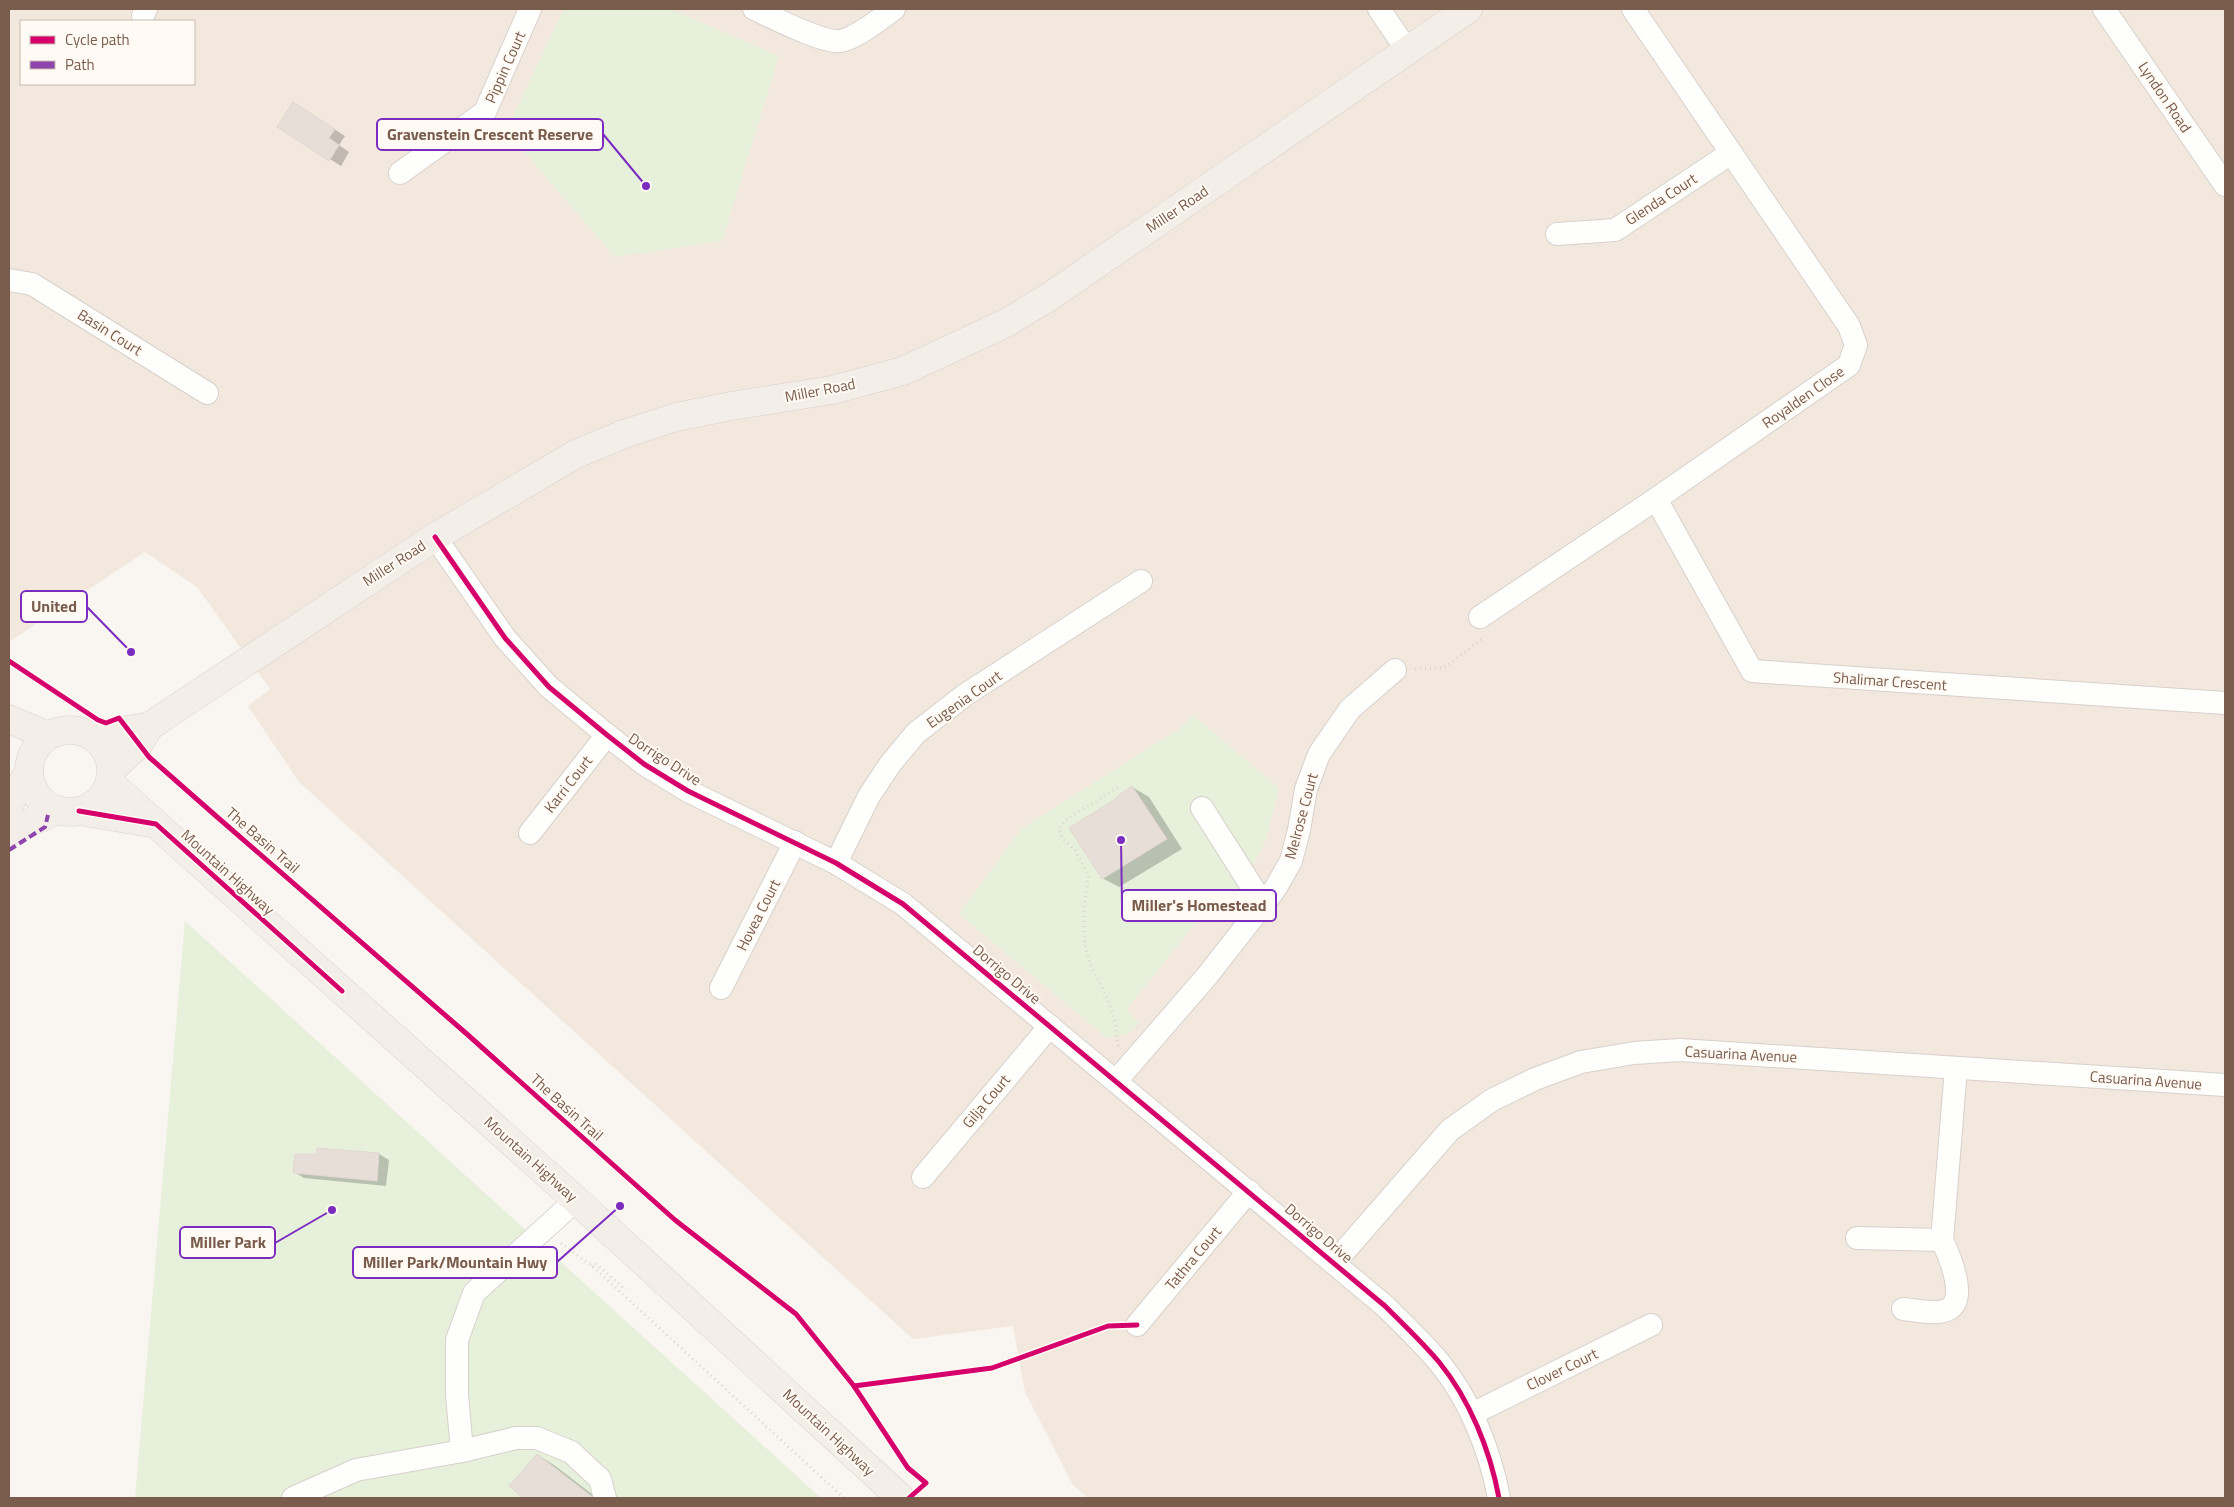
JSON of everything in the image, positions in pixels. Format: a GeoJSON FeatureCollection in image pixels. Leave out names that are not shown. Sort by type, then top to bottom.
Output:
{"type":"FeatureCollection","features":[{"type":"Feature","properties":{"kind":"main road","name":"Miller Road"},"geometry":{"type":"LineString","coordinates":[[93,736],[150,726],[435,536],[576,454],[624,434],[676,417],[832,390],[903,371],[1006,324],[1065,286],[1468,9]]}},
{"type":"Feature","properties":{"kind":"main road"},"geometry":{"type":"LineString","coordinates":[[9,719],[48,736]]}},
{"type":"Feature","properties":{"kind":"main road","name":"Miller Road"},"geometry":{"type":"LineString","coordinates":[[111,776],[138,745],[150,726]]}},
{"type":"Feature","properties":{"kind":"main road"},"geometry":{"type":"LineString","coordinates":[[9,804],[30,765],[37,745],[48,736],[62,730],[80,730],[93,736],[103,745],[110,758],[111,776],[103,796],[92,806],[69,811],[9,831]]}},
{"type":"Feature","properties":{"kind":"main road"},"geometry":{"type":"LineString","coordinates":[[9,738],[30,765],[32,790],[46,804],[69,811],[156,824]]}},
{"type":"Feature","properties":{"kind":"main road","name":"Mountain Highway"},"geometry":{"type":"LineString","coordinates":[[111,776],[156,824],[576,1200],[901,1498]]}},
{"type":"Feature","properties":{"kind":"street","name":"Pippin Court"},"geometry":{"type":"LineString","coordinates":[[400,173],[485,112],[530,9]]}},
{"type":"Feature","properties":{"kind":"street"},"geometry":{"type":"LineString","coordinates":[[754,9],[827,40],[841,41],[868,27],[894,9]]}},
{"type":"Feature","properties":{"kind":"street"},"geometry":{"type":"LineString","coordinates":[[1379,9],[1407,50]]}},
{"type":"Feature","properties":{"kind":"street","name":"Royalden Close"},"geometry":{"type":"LineString","coordinates":[[1485,626],[1656,499],[1849,366],[1856,344],[1849,326],[1633,9]]}},
{"type":"Feature","properties":{"kind":"street","name":"Lyndon Road"},"geometry":{"type":"LineString","coordinates":[[2104,9],[2225,185]]}},
{"type":"Feature","properties":{"kind":"street","name":"Glenda Court"},"geometry":{"type":"LineString","coordinates":[[1557,234],[1615,230],[1731,154]]}},
{"type":"Feature","properties":{"kind":"street","name":"Basin Court"},"geometry":{"type":"LineString","coordinates":[[9,280],[32,284],[207,393]]}},
{"type":"Feature","properties":{"kind":"street","name":"Shalimar Crescent"},"geometry":{"type":"LineString","coordinates":[[1656,499],[1752,671],[2225,703]]}},
{"type":"Feature","properties":{"kind":"street","name":"Dorrigo Drive"},"geometry":{"type":"LineString","coordinates":[[435,536],[505,638],[549,687],[606,735],[644,764],[688,791],[836,863],[903,904],[1335,1262],[1385,1306],[1439,1362],[1472,1414],[1494,1474],[1499,1498]]}},
{"type":"Feature","properties":{"kind":"street","name":"Eugenia Court"},"geometry":{"type":"LineString","coordinates":[[836,863],[869,796],[891,763],[916,733],[965,695],[1141,581]]}},
{"type":"Feature","properties":{"kind":"street","name":"Melrose Court"},"geometry":{"type":"LineString","coordinates":[[1116,1081],[1207,976],[1275,889],[1291,861],[1299,830],[1306,789],[1319,754],[1350,709],[1395,670]]}},
{"type":"Feature","properties":{"kind":"street","name":"Karri Court"},"geometry":{"type":"LineString","coordinates":[[530,833],[606,735]]}},
{"type":"Feature","properties":{"kind":"street"},"geometry":{"type":"LineString","coordinates":[[1202,808],[1263,904]]}},
{"type":"Feature","properties":{"kind":"street","name":"Hovea Court"},"geometry":{"type":"LineString","coordinates":[[721,988],[795,842]]}},
{"type":"Feature","properties":{"kind":"street","name":"Gilja Court"},"geometry":{"type":"LineString","coordinates":[[923,1177],[1050,1026]]}},
{"type":"Feature","properties":{"kind":"street","name":"Casuarina Avenue"},"geometry":{"type":"LineString","coordinates":[[1335,1262],[1450,1130],[1492,1100],[1535,1079],[1581,1062],[1634,1053],[1680,1050],[2225,1085]]}},
{"type":"Feature","properties":{"kind":"street"},"geometry":{"type":"LineString","coordinates":[[1903,1309],[1939,1312],[1947,1310],[1953,1304],[1957,1287],[1952,1264],[1942,1240],[1956,1068]]}},
{"type":"Feature","properties":{"kind":"street","name":"Tathra Court"},"geometry":{"type":"LineString","coordinates":[[1137,1325],[1249,1191]]}},
{"type":"Feature","properties":{"kind":"street"},"geometry":{"type":"LineString","coordinates":[[462,1451],[457,1395],[457,1340],[474,1293],[576,1200]]}},
{"type":"Feature","properties":{"kind":"street"},"geometry":{"type":"LineString","coordinates":[[1857,1238],[1942,1240]]}},
{"type":"Feature","properties":{"kind":"street","name":"Clover Court"},"geometry":{"type":"LineString","coordinates":[[1472,1414],[1651,1325]]}},
{"type":"Feature","properties":{"kind":"street"},"geometry":{"type":"LineString","coordinates":[[293,1498],[356,1470],[462,1451],[516,1438],[537,1438],[571,1452],[600,1479],[605,1498]]}},
{"type":"Feature","properties":{"kind":"path"},"geometry":{"type":"LineString","coordinates":[[1395,670],[1444,668],[1485,626]]}},
{"type":"Feature","properties":{"kind":"path"},"geometry":{"type":"LineString","coordinates":[[1118,1049],[1115,1025],[1108,999],[1088,956],[1084,936],[1084,906],[1089,876],[1075,850],[1062,838],[1059,829],[1065,820],[1120,786]]}},
{"type":"Feature","properties":{"kind":"path"},"geometry":{"type":"LineString","coordinates":[[542,1230],[592,1266],[844,1498]]}},
{"type":"Feature","properties":{"kind":"path"},"geometry":{"type":"LineString","coordinates":[[592,1266],[595,1263],[626,1290]]}},
{"type":"Feature","properties":{"kind":"shaded area"},"geometry":{"type":"Polygon","coordinates":[[[9,9],[2225,9],[2225,1498],[1088,1498],[1073,1485],[1025,1392],[1013,1326],[913,1339],[299,782],[248,706],[270,689],[197,587],[145,552],[9,642],[9,9]]]}},
{"type":"Feature","properties":{"kind":"green space"},"geometry":{"type":"Polygon","coordinates":[[[564,9],[670,9],[779,56],[722,241],[615,257],[506,131],[564,9]]]}},
{"type":"Feature","properties":{"kind":"green space"},"geometry":{"type":"Polygon","coordinates":[[[1193,715],[1279,788],[1266,840],[1237,896],[1221,891],[1127,1009],[1139,1023],[1126,1035],[1107,1038],[959,914],[1021,829],[1182,727],[1193,715]]]}},
{"type":"Feature","properties":{"kind":"green space"},"geometry":{"type":"Polygon","coordinates":[[[185,921],[821,1498],[135,1498],[185,921]]]}},
{"type":"Feature","properties":{"kind":"building"},"geometry":{"type":"Polygon","coordinates":[[[293,102],[335,129],[329,138],[339,145],[329,161],[277,127],[293,102]]]}},
{"type":"Feature","properties":{"kind":"building"},"geometry":{"type":"Polygon","coordinates":[[[1132,786],[1167,839],[1102,879],[1069,828],[1117,798],[1132,786]]]}},
{"type":"Feature","properties":{"kind":"building"},"geometry":{"type":"Polygon","coordinates":[[[317,1148],[379,1153],[377,1181],[293,1173],[295,1154],[316,1154],[317,1148]]]}},
{"type":"Feature","properties":{"kind":"building"},"geometry":{"type":"Polygon","coordinates":[[[537,1454],[592,1498],[523,1498],[509,1486],[537,1454]]]}},
{"type":"Feature","properties":{"kind":"marked path"},"geometry":{"type":"LineString","coordinates":[[9,850],[45,827],[48,815]]}},
{"type":"Feature","properties":{"kind":"cycle path"},"geometry":{"type":"LineString","coordinates":[[435,537],[505,638],[549,687],[607,735],[644,764],[688,791],[836,863],[903,904],[1385,1306],[1439,1362],[1460,1393],[1484,1444],[1499,1498]]}},
{"type":"Feature","properties":{"kind":"cycle path","name":"The Basin Trail"},"geometry":{"type":"LineString","coordinates":[[9,661],[98,720],[106,723],[119,718],[149,757],[216,816],[468,1035],[675,1220],[796,1314],[854,1386],[908,1468],[926,1483],[909,1498]]}},
{"type":"Feature","properties":{"kind":"cycle path"},"geometry":{"type":"LineString","coordinates":[[79,811],[156,824],[342,991]]}},
{"type":"Feature","properties":{"kind":"cycle path"},"geometry":{"type":"LineString","coordinates":[[854,1386],[992,1368],[1108,1326],[1137,1325]]}},
{"type":"Feature","properties":{"kind":"place","name":"Gravenstein Crescent Reserve"},"geometry":{"type":"Point","coordinates":[646,186]}},
{"type":"Feature","properties":{"kind":"place","name":"United"},"geometry":{"type":"Point","coordinates":[131,652]}},
{"type":"Feature","properties":{"kind":"place","name":"Miller's Homestead"},"geometry":{"type":"Point","coordinates":[1121,840]}},
{"type":"Feature","properties":{"kind":"place","name":"Miller Park/Mountain Hwy"},"geometry":{"type":"Point","coordinates":[620,1206]}},
{"type":"Feature","properties":{"kind":"place","name":"Miller Park"},"geometry":{"type":"Point","coordinates":[332,1210]}}]}
